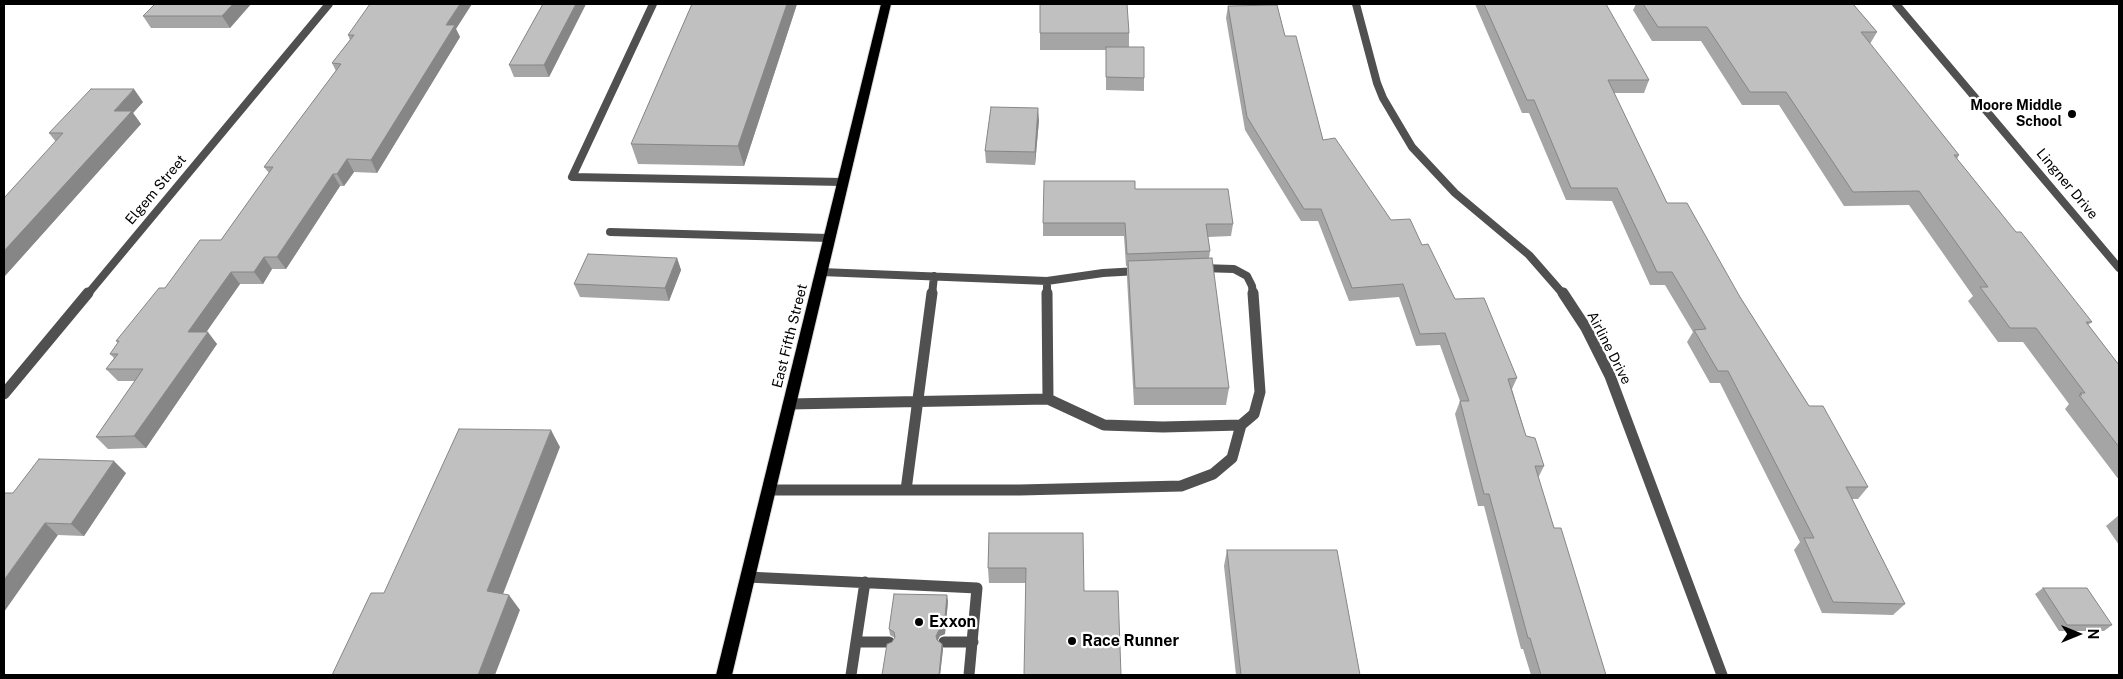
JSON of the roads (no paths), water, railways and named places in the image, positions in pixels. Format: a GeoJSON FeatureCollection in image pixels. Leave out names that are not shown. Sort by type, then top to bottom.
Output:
{"type":"FeatureCollection","features":[{"type":"Feature","properties":{"kind":"main road","name":"East Fifth Street"},"geometry":{"type":"LineString","coordinates":[[724,675],[886,4]]}},
{"type":"Feature","properties":{"kind":"street","name":"Elgem Street"},"geometry":{"type":"LineString","coordinates":[[4,394],[329,4]]}},
{"type":"Feature","properties":{"kind":"street"},"geometry":{"type":"LineString","coordinates":[[653,4],[572,177],[843,182]]}},
{"type":"Feature","properties":{"kind":"street","name":"Airline Drive"},"geometry":{"type":"LineString","coordinates":[[1356,4],[1377,83],[1383,98],[1412,147],[1455,193],[1529,255],[1560,289],[1586,328],[1610,376],[1722,675]]}},
{"type":"Feature","properties":{"kind":"street","name":"Lingner Drive"},"geometry":{"type":"LineString","coordinates":[[1896,4],[2119,268]]}},
{"type":"Feature","properties":{"kind":"street"},"geometry":{"type":"LineString","coordinates":[[610,232],[829,238]]}},
{"type":"Feature","properties":{"kind":"street"},"geometry":{"type":"LineString","coordinates":[[769,490],[1181,486],[1213,474],[1232,458],[1241,425],[1254,414],[1260,392],[1252,286],[1247,276],[1234,269],[1191,269]]}},
{"type":"Feature","properties":{"kind":"street"},"geometry":{"type":"LineString","coordinates":[[821,272],[1047,281],[1103,273],[1152,271]]}},
{"type":"Feature","properties":{"kind":"street"},"geometry":{"type":"LineString","coordinates":[[906,490],[934,276]]}},
{"type":"Feature","properties":{"kind":"street"},"geometry":{"type":"LineString","coordinates":[[1047,281],[1048,399]]}},
{"type":"Feature","properties":{"kind":"street"},"geometry":{"type":"LineString","coordinates":[[789,404],[1048,399],[1104,425],[1163,427],[1241,425]]}},
{"type":"Feature","properties":{"kind":"street"},"geometry":{"type":"LineString","coordinates":[[747,577],[977,588],[969,675]]}},
{"type":"Feature","properties":{"kind":"street"},"geometry":{"type":"LineString","coordinates":[[851,675],[865,582]]}},
{"type":"Feature","properties":{"kind":"street"},"geometry":{"type":"LineString","coordinates":[[856,642],[889,642]]}},
{"type":"Feature","properties":{"kind":"street"},"geometry":{"type":"LineString","coordinates":[[944,642],[972,642]]}},
{"type":"Feature","properties":{"kind":"place","name":"Moore Middle School"},"geometry":{"type":"Point","coordinates":[2072,114]}},
{"type":"Feature","properties":{"kind":"place","name":"Exxon"},"geometry":{"type":"Point","coordinates":[919,622]}},
{"type":"Feature","properties":{"kind":"place","name":"Race Runner"},"geometry":{"type":"Point","coordinates":[1072,641]}}]}
